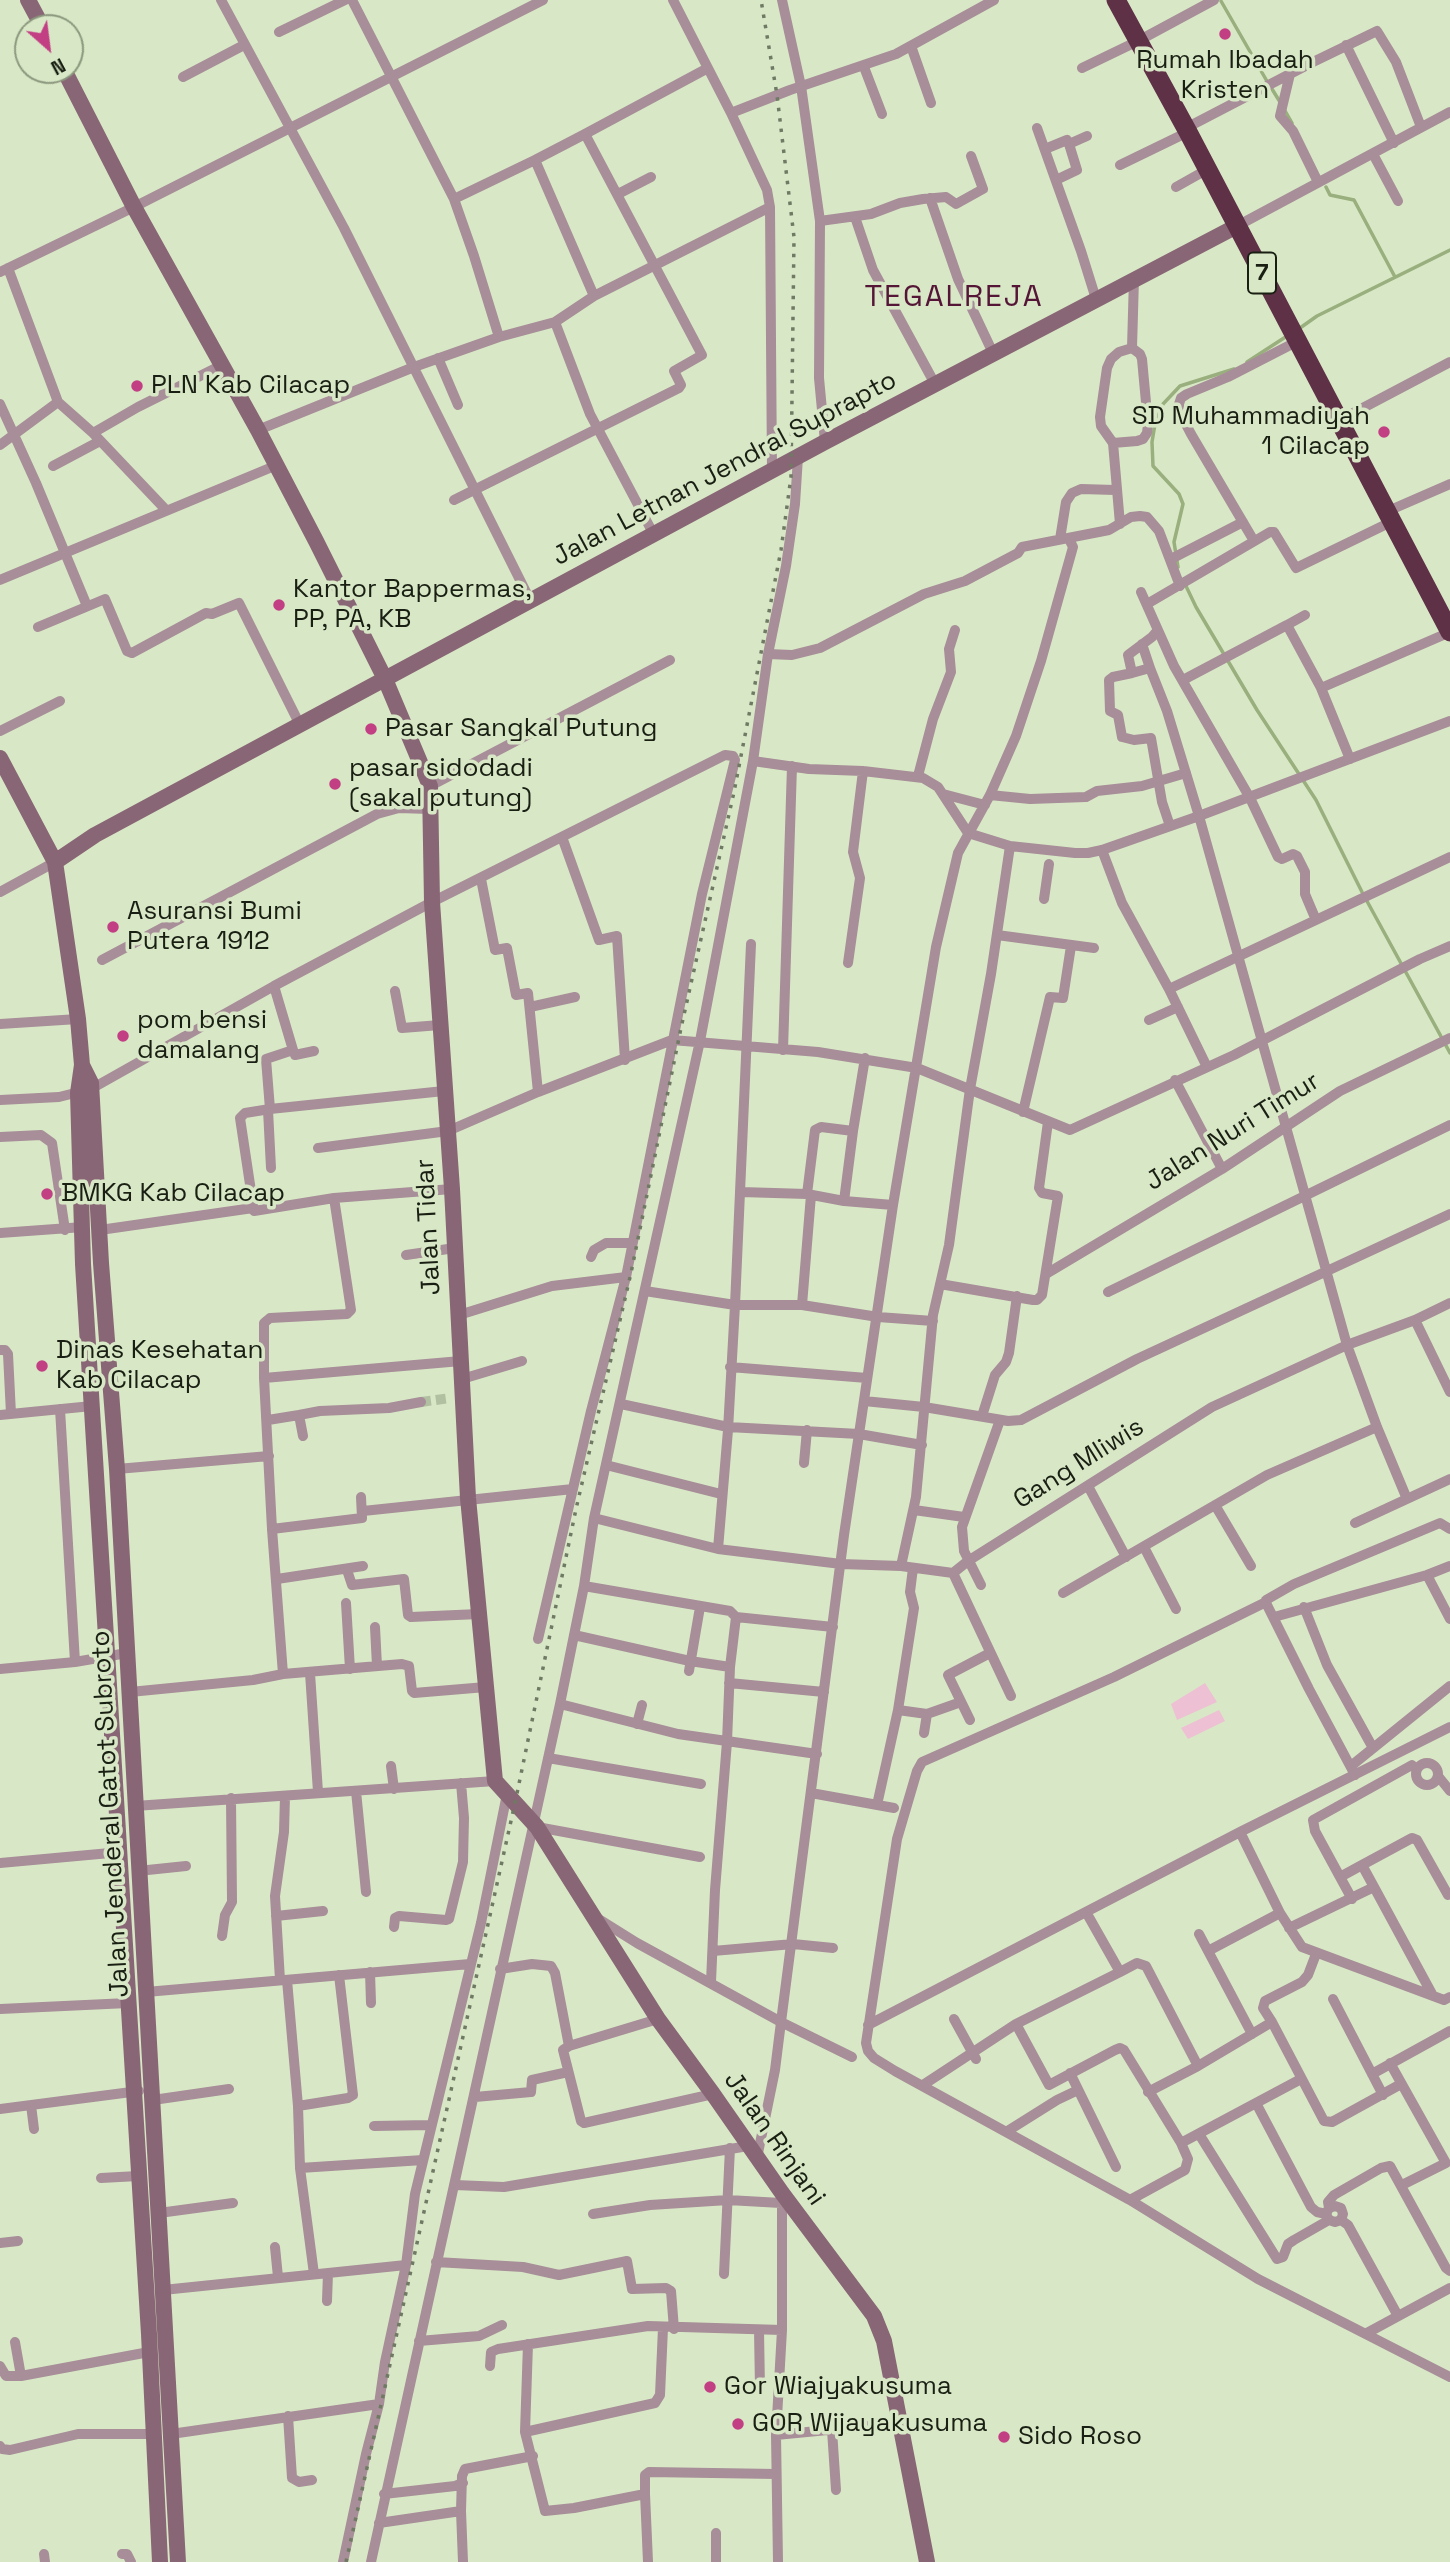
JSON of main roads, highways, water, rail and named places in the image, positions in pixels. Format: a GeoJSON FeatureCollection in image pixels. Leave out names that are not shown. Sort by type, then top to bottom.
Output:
{"type":"FeatureCollection","features":[{"type":"Feature","properties":{"kind":"highway","name":"7"},"geometry":{"type":"LineString","coordinates":[[1116,0],[1208,169],[1450,632]]}},
{"type":"Feature","properties":{"kind":"main road","name":"Jalan Tidar"},"geometry":{"type":"LineString","coordinates":[[71,84],[134,208],[276,465],[385,679],[430,786],[432,902],[461,1361],[461,1379],[456,1398],[495,1781]]}},
{"type":"Feature","properties":{"kind":"main road","name":"Jalan Letnan Jendral Suprapto"},"geometry":{"type":"LineString","coordinates":[[55,862],[95,835],[772,473],[825,442],[1237,226]]}},
{"type":"Feature","properties":{"kind":"main road","name":"Jalan Jenderal Gatot Subroto"},"geometry":{"type":"LineString","coordinates":[[0,758],[55,862],[78,1019],[100,1230],[117,1469],[163,2290],[160,2562]]}},
{"type":"Feature","properties":{"kind":"main road","name":"Jalan Jenderal Gatot Subroto"},"geometry":{"type":"LineString","coordinates":[[85,1091],[83,1227],[92,1406],[121,1852],[149,2352],[178,2562]]}},
{"type":"Feature","properties":{"kind":"main road"},"geometry":{"type":"LineString","coordinates":[[92,1406],[112,1404]]}},
{"type":"Feature","properties":{"kind":"main road","name":"Jalan Rinjani"},"geometry":{"type":"LineString","coordinates":[[495,1781],[536,1825],[658,2019],[753,2152],[781,2198],[874,2316],[884,2341],[927,2562]]}},
{"type":"Feature","properties":{"kind":"waterway"},"geometry":{"type":"LineString","coordinates":[[1221,1],[1268,83]]}},
{"type":"Feature","properties":{"kind":"waterway"},"geometry":{"type":"LineString","coordinates":[[1272,89],[1280,102]]}},
{"type":"Feature","properties":{"kind":"waterway"},"geometry":{"type":"LineString","coordinates":[[1284,109],[1292,123]]}},
{"type":"Feature","properties":{"kind":"waterway"},"geometry":{"type":"LineString","coordinates":[[1326,187],[1330,195],[1354,200],[1395,277]]}},
{"type":"Feature","properties":{"kind":"waterway"},"geometry":{"type":"LineString","coordinates":[[1300,328],[1317,316],[1450,250]]}},
{"type":"Feature","properties":{"kind":"waterway"},"geometry":{"type":"LineString","coordinates":[[1247,362],[1287,336]]}},
{"type":"Feature","properties":{"kind":"waterway"},"geometry":{"type":"LineString","coordinates":[[1178,567],[1174,542],[1183,504],[1179,494],[1153,466],[1152,442],[1155,424],[1163,404],[1180,386],[1234,369]]}},
{"type":"Feature","properties":{"kind":"waterway"},"geometry":{"type":"LineString","coordinates":[[1185,584],[1257,710],[1316,800],[1362,892],[1450,1053]]}},
{"type":"Feature","properties":{"kind":"tunnel"},"geometry":{"type":"LineString","coordinates":[[421,1402],[450,1398]]}},
{"type":"Feature","properties":{"kind":"railway"},"geometry":{"type":"LineString","coordinates":[[346,2562],[515,1803],[576,1509],[631,1273],[681,1028],[734,792],[781,550],[791,477],[794,237],[777,95],[761,0]]}},
{"type":"Feature","properties":{"kind":"place","name":"Rumah Ibadah Kristen"},"geometry":{"type":"Point","coordinates":[1225,34]}},
{"type":"Feature","properties":{"kind":"place","name":"PLN Kab Cilacap"},"geometry":{"type":"Point","coordinates":[137,386]}},
{"type":"Feature","properties":{"kind":"place","name":"SD Muhammadiyah 1 Cilacap"},"geometry":{"type":"Point","coordinates":[1384,432]}},
{"type":"Feature","properties":{"kind":"place","name":"Kantor Bappermas, PP, PA, KB"},"geometry":{"type":"Point","coordinates":[279,605]}},
{"type":"Feature","properties":{"kind":"place","name":"Pasar Sangkal Putung"},"geometry":{"type":"Point","coordinates":[371,729]}},
{"type":"Feature","properties":{"kind":"place","name":"pasar sidodadi (sakal putung)"},"geometry":{"type":"Point","coordinates":[335,784]}},
{"type":"Feature","properties":{"kind":"place","name":"Asuransi Bumi Putera 1912"},"geometry":{"type":"Point","coordinates":[113,927]}},
{"type":"Feature","properties":{"kind":"place","name":"pom bensi damalang"},"geometry":{"type":"Point","coordinates":[123,1036]}},
{"type":"Feature","properties":{"kind":"place","name":"BMKG Kab Cilacap"},"geometry":{"type":"Point","coordinates":[47,1194]}},
{"type":"Feature","properties":{"kind":"place","name":"Dinas Kesehatan Kab Cilacap"},"geometry":{"type":"Point","coordinates":[42,1366]}},
{"type":"Feature","properties":{"kind":"place","name":"Gor Wiajyakusuma"},"geometry":{"type":"Point","coordinates":[710,2387]}},
{"type":"Feature","properties":{"kind":"place","name":"GOR Wijayakusuma"},"geometry":{"type":"Point","coordinates":[738,2424]}},
{"type":"Feature","properties":{"kind":"place","name":"Sido Roso"},"geometry":{"type":"Point","coordinates":[1004,2437]}},
{"type":"Feature","properties":{"kind":"district","name":"TEGALREJA"},"geometry":{"type":"Point","coordinates":[954,298]}}]}
